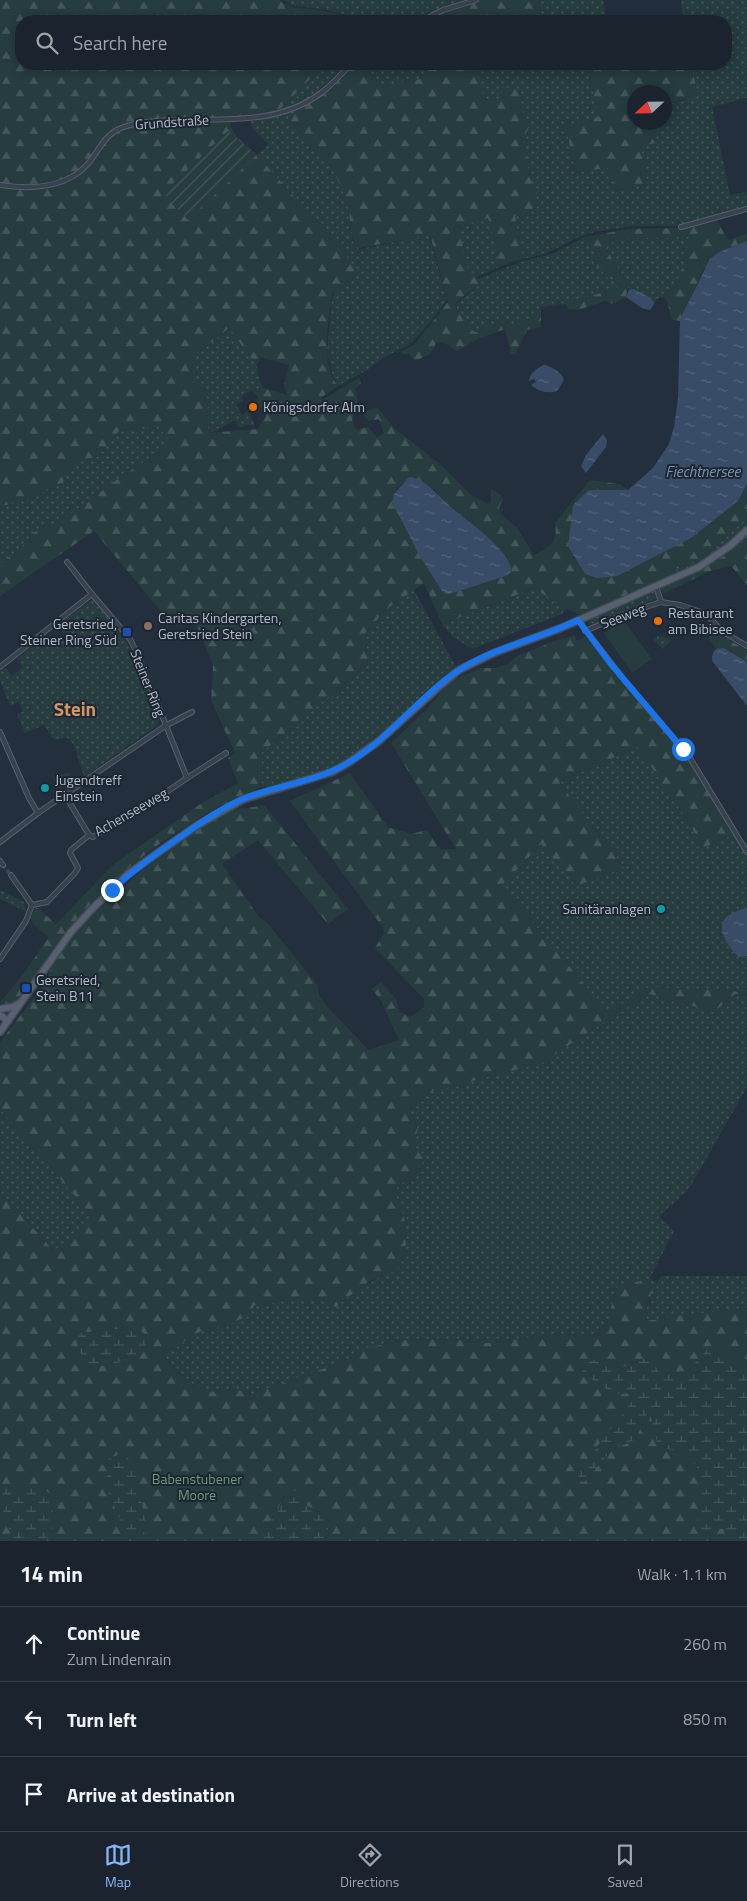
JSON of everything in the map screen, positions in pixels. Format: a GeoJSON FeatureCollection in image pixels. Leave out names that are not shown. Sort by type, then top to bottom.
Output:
{"type":"FeatureCollection","features":[{"type":"Feature","properties":{"kind":"main road"},"geometry":{"type":"LineString","coordinates":[[0,1032],[71,932],[112,890],[147,859],[196,826],[244,799],[332,772],[348,763],[379,740],[459,670],[494,652],[561,628],[708,561],[731,546],[747,530]]}},
{"type":"Feature","properties":{"kind":"main road"},"geometry":{"type":"LineString","coordinates":[[0,1009],[12,1007],[23,1001]]}},
{"type":"Feature","properties":{"kind":"main road"},"geometry":{"type":"LineString","coordinates":[[0,1015],[8,1021]]}},
{"type":"Feature","properties":{"kind":"street"},"geometry":{"type":"LineString","coordinates":[[433,15],[443,10],[476,0]]}},
{"type":"Feature","properties":{"kind":"street","name":"Grundstraße"},"geometry":{"type":"LineString","coordinates":[[0,185],[44,187],[73,177],[90,161],[112,133],[127,126],[174,120],[266,118],[285,112],[306,103],[321,93],[345,70]]}},
{"type":"Feature","properties":{"kind":"street"},"geometry":{"type":"LineString","coordinates":[[681,227],[747,208]]}},
{"type":"Feature","properties":{"kind":"street","name":"Steiner Ring"},"geometry":{"type":"LineString","coordinates":[[67,562],[130,640],[166,726]]}},
{"type":"Feature","properties":{"kind":"street","name":"Seeweg"},"geometry":{"type":"LineString","coordinates":[[656,586],[661,602]]}},
{"type":"Feature","properties":{"kind":"street"},"geometry":{"type":"LineString","coordinates":[[0,667],[92,594]]}},
{"type":"Feature","properties":{"kind":"street","name":"Seeweg"},"geometry":{"type":"LineString","coordinates":[[585,631],[625,614],[661,602],[680,605],[701,612],[708,616],[723,632],[747,646]]}},
{"type":"Feature","properties":{"kind":"street"},"geometry":{"type":"LineString","coordinates":[[578,620],[625,681],[690,758],[747,852]]}},
{"type":"Feature","properties":{"kind":"street","name":"Steiner Ring"},"geometry":{"type":"LineString","coordinates":[[0,842],[64,795],[166,726],[192,712]]}},
{"type":"Feature","properties":{"kind":"street"},"geometry":{"type":"LineString","coordinates":[[166,726],[187,778]]}},
{"type":"Feature","properties":{"kind":"street"},"geometry":{"type":"LineString","coordinates":[[0,732],[29,798],[38,813]]}},
{"type":"Feature","properties":{"kind":"street","name":"Achenseeweg"},"geometry":{"type":"LineString","coordinates":[[64,795],[89,835],[93,837],[134,814],[226,753]]}},
{"type":"Feature","properties":{"kind":"street"},"geometry":{"type":"LineString","coordinates":[[32,905],[47,902],[75,873],[78,868],[70,853],[71,850],[89,835]]}},
{"type":"Feature","properties":{"kind":"street"},"geometry":{"type":"LineString","coordinates":[[11,875],[32,905]]}},
{"type":"Feature","properties":{"kind":"street"},"geometry":{"type":"LineString","coordinates":[[0,959],[26,921],[32,905]]}},
{"type":"Feature","properties":{"kind":"green space"},"geometry":{"type":"Polygon","coordinates":[[[0,0],[279,0],[295,8],[320,10],[339,15],[15,15],[15,70],[319,70],[277,112],[261,116],[229,117],[231,127],[236,136],[257,155],[307,211],[330,233],[356,271],[333,293],[329,315],[327,354],[332,377],[338,386],[322,397],[322,400],[359,378],[361,383],[355,389],[358,402],[352,420],[356,430],[368,427],[377,437],[384,433],[379,419],[369,421],[364,417],[365,412],[377,407],[394,428],[440,464],[471,495],[488,504],[491,502],[491,489],[501,495],[503,500],[499,507],[501,514],[517,528],[534,555],[552,543],[556,530],[555,523],[590,480],[620,484],[628,490],[589,490],[738,501],[747,484],[747,518],[704,557],[692,563],[689,560],[676,566],[678,573],[582,615],[566,609],[534,588],[442,624],[424,583],[388,608],[365,633],[368,664],[262,752],[262,787],[211,811],[186,826],[137,861],[93,901],[71,926],[42,971],[26,987],[16,1001],[7,1004],[0,1002],[22,976],[49,937],[33,924],[31,917],[37,907],[56,924],[114,864],[202,803],[238,783],[228,758],[235,753],[211,700],[213,665],[197,626],[166,617],[94,531],[0,596],[0,564],[20,549],[34,532],[61,521],[122,476],[172,444],[159,427],[119,431],[97,457],[77,460],[62,483],[38,495],[0,507],[0,0]],[[229,328],[193,357],[193,383],[207,391],[208,433],[258,429],[266,416],[255,400],[258,398],[256,394],[263,388],[287,395],[284,385],[289,365],[260,357],[257,366],[229,328]],[[415,478],[401,484],[393,497],[398,514],[429,572],[441,590],[445,594],[450,594],[508,575],[511,568],[435,491],[415,478]]]}},
{"type":"Feature","properties":{"kind":"green space"},"geometry":{"type":"Polygon","coordinates":[[[283,0],[466,0],[440,9],[430,15],[345,15],[323,9],[295,6],[283,0]]]}},
{"type":"Feature","properties":{"kind":"green space"},"geometry":{"type":"Polygon","coordinates":[[[479,0],[538,0],[542,15],[435,15],[479,0]]]}},
{"type":"Feature","properties":{"kind":"green space"},"geometry":{"type":"Polygon","coordinates":[[[538,0],[603,0],[606,15],[542,15],[538,0]]]}},
{"type":"Feature","properties":{"kind":"green space"},"geometry":{"type":"Polygon","coordinates":[[[681,0],[747,0],[747,98],[712,107],[730,195],[747,192],[747,207],[678,226],[633,226],[595,232],[579,237],[547,253],[523,259],[515,218],[516,215],[536,209],[522,140],[528,130],[519,103],[504,88],[499,100],[486,104],[475,70],[588,70],[599,117],[590,120],[568,139],[576,173],[610,167],[617,191],[645,185],[647,182],[641,149],[643,146],[656,143],[655,130],[672,130],[672,103],[685,100],[697,92],[692,70],[732,70],[732,15],[683,15],[681,0]]]}},
{"type":"Feature","properties":{"kind":"green space"},"geometry":{"type":"Polygon","coordinates":[[[319,70],[341,70],[310,98],[277,112],[319,70]]]}},
{"type":"Feature","properties":{"kind":"green space"},"geometry":{"type":"Polygon","coordinates":[[[348,70],[370,70],[374,83],[380,87],[420,79],[425,73],[424,70],[475,70],[486,103],[499,100],[504,88],[517,87],[521,98],[520,105],[528,127],[522,140],[537,209],[515,216],[523,259],[501,266],[488,218],[460,226],[465,264],[475,274],[480,284],[457,301],[455,306],[466,325],[475,332],[501,321],[513,324],[541,316],[541,327],[527,330],[515,354],[511,354],[505,329],[478,339],[457,351],[443,342],[437,342],[430,354],[415,361],[409,354],[402,354],[401,352],[415,344],[448,302],[430,235],[359,248],[354,244],[345,198],[335,175],[323,157],[288,117],[321,95],[348,70]]]}},
{"type":"Feature","properties":{"kind":"green space"},"geometry":{"type":"Polygon","coordinates":[[[370,70],[424,70],[425,73],[420,79],[380,87],[374,83],[370,70]]]}},
{"type":"Feature","properties":{"kind":"green space"},"geometry":{"type":"Polygon","coordinates":[[[588,70],[692,70],[697,92],[694,96],[672,103],[672,85],[627,85],[627,130],[655,130],[656,143],[643,146],[641,149],[647,182],[645,185],[617,191],[610,167],[576,173],[565,125],[598,117],[588,70]]]}},
{"type":"Feature","properties":{"kind":"green space"},"geometry":{"type":"Polygon","coordinates":[[[307,105],[288,118],[329,165],[340,182],[347,205],[354,244],[360,249],[429,235],[447,300],[410,344],[383,358],[367,370],[338,386],[333,377],[327,351],[332,298],[336,289],[356,271],[330,233],[307,211],[257,155],[268,144],[253,129],[250,121],[278,116],[307,105]]]}},
{"type":"Feature","properties":{"kind":"green space"},"geometry":{"type":"Polygon","coordinates":[[[228,131],[257,155],[188,220],[163,193],[228,131]]]}},
{"type":"Feature","properties":{"kind":"green space"},"geometry":{"type":"Polygon","coordinates":[[[485,218],[489,219],[501,266],[477,277],[469,271],[464,260],[460,227],[485,218]]]}},
{"type":"Feature","properties":{"kind":"green space"},"geometry":{"type":"Polygon","coordinates":[[[716,219],[728,240],[747,234],[747,241],[719,252],[703,270],[680,321],[673,320],[668,303],[664,298],[681,271],[687,254],[689,237],[628,238],[606,244],[605,247],[628,285],[626,297],[613,304],[605,301],[578,310],[568,309],[566,304],[619,287],[616,280],[608,278],[594,261],[593,258],[597,252],[591,247],[585,237],[628,229],[680,228],[716,219]]]}},
{"type":"Feature","properties":{"kind":"green space"},"geometry":{"type":"Polygon","coordinates":[[[585,237],[591,247],[597,252],[593,258],[594,261],[608,278],[616,280],[619,287],[566,304],[541,307],[541,316],[513,324],[501,321],[475,332],[463,320],[456,304],[480,284],[478,279],[520,262],[552,254],[585,237]]]}},
{"type":"Feature","properties":{"kind":"green space"},"geometry":{"type":"Polygon","coordinates":[[[689,237],[685,260],[679,277],[664,298],[659,297],[654,304],[643,293],[629,290],[627,283],[605,247],[606,244],[628,238],[689,237]]]}},
{"type":"Feature","properties":{"kind":"green space"},"geometry":{"type":"Polygon","coordinates":[[[230,328],[257,366],[263,388],[256,394],[252,390],[241,397],[243,401],[236,405],[242,415],[248,411],[255,426],[245,425],[239,428],[235,420],[216,431],[208,433],[207,391],[193,383],[193,357],[230,328]]]}},
{"type":"Feature","properties":{"kind":"green space"},"geometry":{"type":"Polygon","coordinates":[[[159,427],[172,444],[122,476],[61,521],[34,532],[20,549],[0,564],[0,507],[38,495],[62,483],[77,460],[97,457],[119,431],[159,427]]]}},
{"type":"Feature","properties":{"kind":"green space"},"geometry":{"type":"Polygon","coordinates":[[[747,518],[747,539],[728,554],[660,587],[655,591],[656,599],[598,621],[598,623],[589,624],[594,617],[653,591],[677,573],[676,566],[689,559],[704,557],[747,518]]]}},
{"type":"Feature","properties":{"kind":"green space"},"geometry":{"type":"Polygon","coordinates":[[[747,539],[747,585],[731,566],[710,571],[663,594],[660,587],[728,554],[747,539]]]}},
{"type":"Feature","properties":{"kind":"green space"},"geometry":{"type":"Polygon","coordinates":[[[535,588],[566,609],[562,614],[472,649],[453,637],[442,624],[535,588]]]}},
{"type":"Feature","properties":{"kind":"green space"},"geometry":{"type":"Polygon","coordinates":[[[414,590],[455,665],[454,671],[387,731],[345,761],[308,776],[269,787],[262,787],[262,752],[368,664],[365,633],[388,608],[414,590]]]}},
{"type":"Feature","properties":{"kind":"green space"},"geometry":{"type":"Polygon","coordinates":[[[93,599],[126,640],[159,716],[159,724],[84,777],[74,745],[66,737],[56,740],[52,738],[44,725],[25,733],[17,714],[23,712],[19,702],[10,706],[0,680],[0,672],[6,668],[12,676],[23,667],[17,659],[43,637],[52,647],[66,636],[58,625],[93,599]]]}},
{"type":"Feature","properties":{"kind":"green space"},"geometry":{"type":"Polygon","coordinates":[[[623,619],[652,659],[632,673],[604,633],[623,619]]]}},
{"type":"Feature","properties":{"kind":"green space"},"geometry":{"type":"Polygon","coordinates":[[[711,625],[720,635],[747,650],[747,662],[729,650],[716,649],[709,638],[711,625]]]}},
{"type":"Feature","properties":{"kind":"green space","name":"Babenstubener Moore"},"geometry":{"type":"Polygon","coordinates":[[[575,635],[576,640],[581,640],[583,636],[590,640],[624,684],[689,758],[734,834],[703,848],[688,821],[638,747],[559,782],[624,868],[576,886],[541,844],[502,885],[608,1013],[649,987],[747,992],[747,995],[735,994],[714,1012],[650,994],[611,1017],[542,1063],[434,1091],[412,1104],[410,1110],[418,1130],[413,1143],[423,1159],[422,1170],[406,1179],[393,1191],[401,1206],[405,1222],[406,1253],[396,1272],[379,1276],[372,1280],[336,1307],[328,1305],[323,1299],[255,1305],[246,1317],[222,1327],[211,1328],[194,1334],[164,1357],[187,1380],[201,1389],[218,1392],[240,1390],[252,1394],[353,1357],[356,1350],[405,1340],[448,1339],[487,1343],[558,1334],[600,1336],[609,1318],[615,1289],[623,1284],[646,1280],[653,1289],[644,1313],[648,1320],[747,1309],[747,1369],[661,1376],[650,1356],[628,1366],[616,1368],[638,1393],[580,1469],[584,1482],[613,1449],[635,1440],[647,1414],[650,1413],[663,1447],[688,1456],[697,1467],[701,1534],[724,1528],[726,1541],[330,1541],[326,1515],[284,1495],[276,1515],[261,1528],[261,1541],[46,1541],[53,1527],[0,1501],[0,1191],[54,1251],[93,1217],[0,1109],[0,1042],[44,985],[52,966],[71,939],[87,920],[139,873],[172,849],[177,842],[230,811],[264,805],[348,909],[328,924],[258,840],[222,864],[259,917],[268,924],[317,984],[319,996],[369,1050],[399,1040],[381,1001],[372,989],[381,982],[396,999],[399,1012],[411,1017],[424,1007],[424,999],[375,948],[384,933],[383,928],[290,801],[350,773],[388,827],[411,834],[427,830],[441,850],[456,849],[391,743],[427,709],[449,682],[480,668],[495,668],[508,664],[517,656],[575,635]],[[117,1329],[79,1333],[86,1366],[140,1330],[117,1329]],[[108,1459],[106,1487],[123,1527],[108,1459]]]}},
{"type":"Feature","properties":{"kind":"green space"},"geometry":{"type":"Polygon","coordinates":[[[658,636],[663,636],[671,641],[663,649],[654,640],[658,636]]]}},
{"type":"Feature","properties":{"kind":"green space"},"geometry":{"type":"Polygon","coordinates":[[[638,747],[688,821],[703,848],[734,834],[747,855],[747,992],[649,987],[608,1013],[501,885],[542,844],[624,868],[559,782],[638,747]]]}},
{"type":"Feature","properties":{"kind":"green space"},"geometry":{"type":"Polygon","coordinates":[[[69,772],[73,784],[57,789],[53,778],[69,772]]]}},
{"type":"Feature","properties":{"kind":"green space"},"geometry":{"type":"Polygon","coordinates":[[[0,890],[24,902],[27,912],[0,899],[0,890]]]}},
{"type":"Feature","properties":{"kind":"green space"},"geometry":{"type":"Polygon","coordinates":[[[650,994],[714,1012],[735,994],[747,995],[747,1087],[692,1184],[683,1195],[659,1216],[674,1231],[650,1278],[657,1283],[661,1276],[747,1276],[747,1309],[648,1320],[644,1314],[650,1300],[646,1280],[623,1284],[615,1289],[609,1318],[600,1336],[558,1334],[487,1343],[448,1339],[405,1340],[383,1344],[328,1367],[252,1394],[240,1390],[218,1392],[201,1389],[181,1375],[164,1356],[194,1334],[211,1328],[222,1327],[246,1317],[255,1305],[323,1299],[329,1305],[336,1307],[358,1289],[386,1273],[401,1206],[393,1192],[406,1179],[422,1170],[413,1143],[418,1130],[410,1110],[412,1104],[434,1091],[542,1063],[611,1017],[650,994]]]}},
{"type":"Feature","properties":{"kind":"green space"},"geometry":{"type":"Polygon","coordinates":[[[0,1109],[93,1217],[55,1251],[0,1191],[0,1109]]]}},
{"type":"Feature","properties":{"kind":"green space"},"geometry":{"type":"Polygon","coordinates":[[[117,1329],[140,1330],[147,1337],[146,1345],[135,1359],[97,1367],[86,1366],[77,1344],[79,1333],[117,1329]]]}},
{"type":"Feature","properties":{"kind":"green space"},"geometry":{"type":"Polygon","coordinates":[[[710,1346],[728,1355],[747,1369],[747,1541],[726,1541],[724,1528],[701,1534],[695,1527],[699,1516],[697,1467],[688,1456],[663,1447],[657,1442],[650,1413],[647,1414],[635,1440],[613,1449],[584,1482],[578,1481],[580,1469],[638,1393],[614,1394],[582,1373],[583,1361],[605,1359],[616,1368],[628,1366],[650,1356],[661,1376],[674,1369],[685,1374],[710,1346]]]}},
{"type":"Feature","properties":{"kind":"green space"},"geometry":{"type":"Polygon","coordinates":[[[125,1452],[136,1473],[148,1534],[137,1535],[123,1527],[106,1487],[108,1459],[125,1452]]]}},
{"type":"Feature","properties":{"kind":"green space"},"geometry":{"type":"Polygon","coordinates":[[[40,1486],[53,1496],[53,1527],[46,1541],[13,1541],[0,1501],[4,1489],[40,1486]]]}},
{"type":"Feature","properties":{"kind":"green space"},"geometry":{"type":"Polygon","coordinates":[[[299,1489],[308,1507],[326,1515],[330,1541],[261,1541],[261,1528],[276,1515],[285,1494],[299,1489]]]}},
{"type":"Feature","properties":{"kind":"green space"},"geometry":{"type":"Polygon","coordinates":[[[0,1501],[13,1541],[0,1541],[0,1501]]]}},
{"type":"Feature","properties":{"kind":"water","name":"Fiechtnersee"},"geometry":{"type":"Polygon","coordinates":[[[747,241],[747,484],[738,501],[691,538],[617,576],[597,578],[585,574],[568,546],[573,505],[589,490],[628,490],[653,468],[669,444],[674,427],[678,399],[680,321],[682,315],[710,259],[719,252],[747,241]]]}},
{"type":"Feature","properties":{"kind":"water"},"geometry":{"type":"Polygon","coordinates":[[[634,289],[651,298],[654,304],[650,310],[642,308],[626,297],[629,290],[634,289]]]}},
{"type":"Feature","properties":{"kind":"water"},"geometry":{"type":"Polygon","coordinates":[[[544,365],[556,370],[563,377],[564,380],[557,391],[546,392],[537,389],[531,385],[536,382],[534,379],[529,381],[534,371],[544,365]]]}},
{"type":"Feature","properties":{"kind":"water"},"geometry":{"type":"Polygon","coordinates":[[[603,434],[607,440],[606,447],[586,473],[581,466],[586,455],[603,434]]]}},
{"type":"Feature","properties":{"kind":"water"},"geometry":{"type":"Polygon","coordinates":[[[409,477],[426,484],[488,537],[505,555],[510,564],[511,572],[508,575],[445,594],[418,553],[392,502],[394,494],[409,477]]]}},
{"type":"Feature","properties":{"kind":"water"},"geometry":{"type":"Polygon","coordinates":[[[724,648],[747,662],[747,706],[713,662],[712,657],[716,649],[724,648]]]}},
{"type":"Feature","properties":{"kind":"water"},"geometry":{"type":"Polygon","coordinates":[[[747,907],[747,956],[739,957],[726,941],[722,925],[727,916],[747,907]]]}},
{"type":"Feature","properties":{"kind":"tunnel"},"geometry":{"type":"LineString","coordinates":[[3,865],[11,875]]}},
{"type":"Feature","properties":{"kind":"place","name":"Königsdorfer Alm"},"geometry":{"type":"Point","coordinates":[253,407]}},
{"type":"Feature","properties":{"kind":"place","name":"Restaurant am Bibisee"},"geometry":{"type":"Point","coordinates":[658,621]}},
{"type":"Feature","properties":{"kind":"place","name":"Caritas Kindergarten, Geretsried Stein"},"geometry":{"type":"Point","coordinates":[148,626]}},
{"type":"Feature","properties":{"kind":"place","name":"Geretsried, Steiner Ring Süd"},"geometry":{"type":"Point","coordinates":[127,632]}},
{"type":"Feature","properties":{"kind":"place","name":"Jugendtreff Einstein"},"geometry":{"type":"Point","coordinates":[45,788]}},
{"type":"Feature","properties":{"kind":"place","name":"Sanitäranlagen"},"geometry":{"type":"Point","coordinates":[661,909]}},
{"type":"Feature","properties":{"kind":"place","name":"Geretsried, Stein B11"},"geometry":{"type":"Point","coordinates":[26,988]}},
{"type":"Feature","properties":{"kind":"district","name":"Stein"},"geometry":{"type":"Point","coordinates":[75,709]}},
{"type":"Feature","properties":{"kind":"route"},"geometry":{"type":"LineString","coordinates":[[112,890],[147,859],[220,811],[258,794],[332,772],[348,763],[379,740],[459,670],[494,652],[578,620],[580,626],[610,663],[683,749]]}}]}
